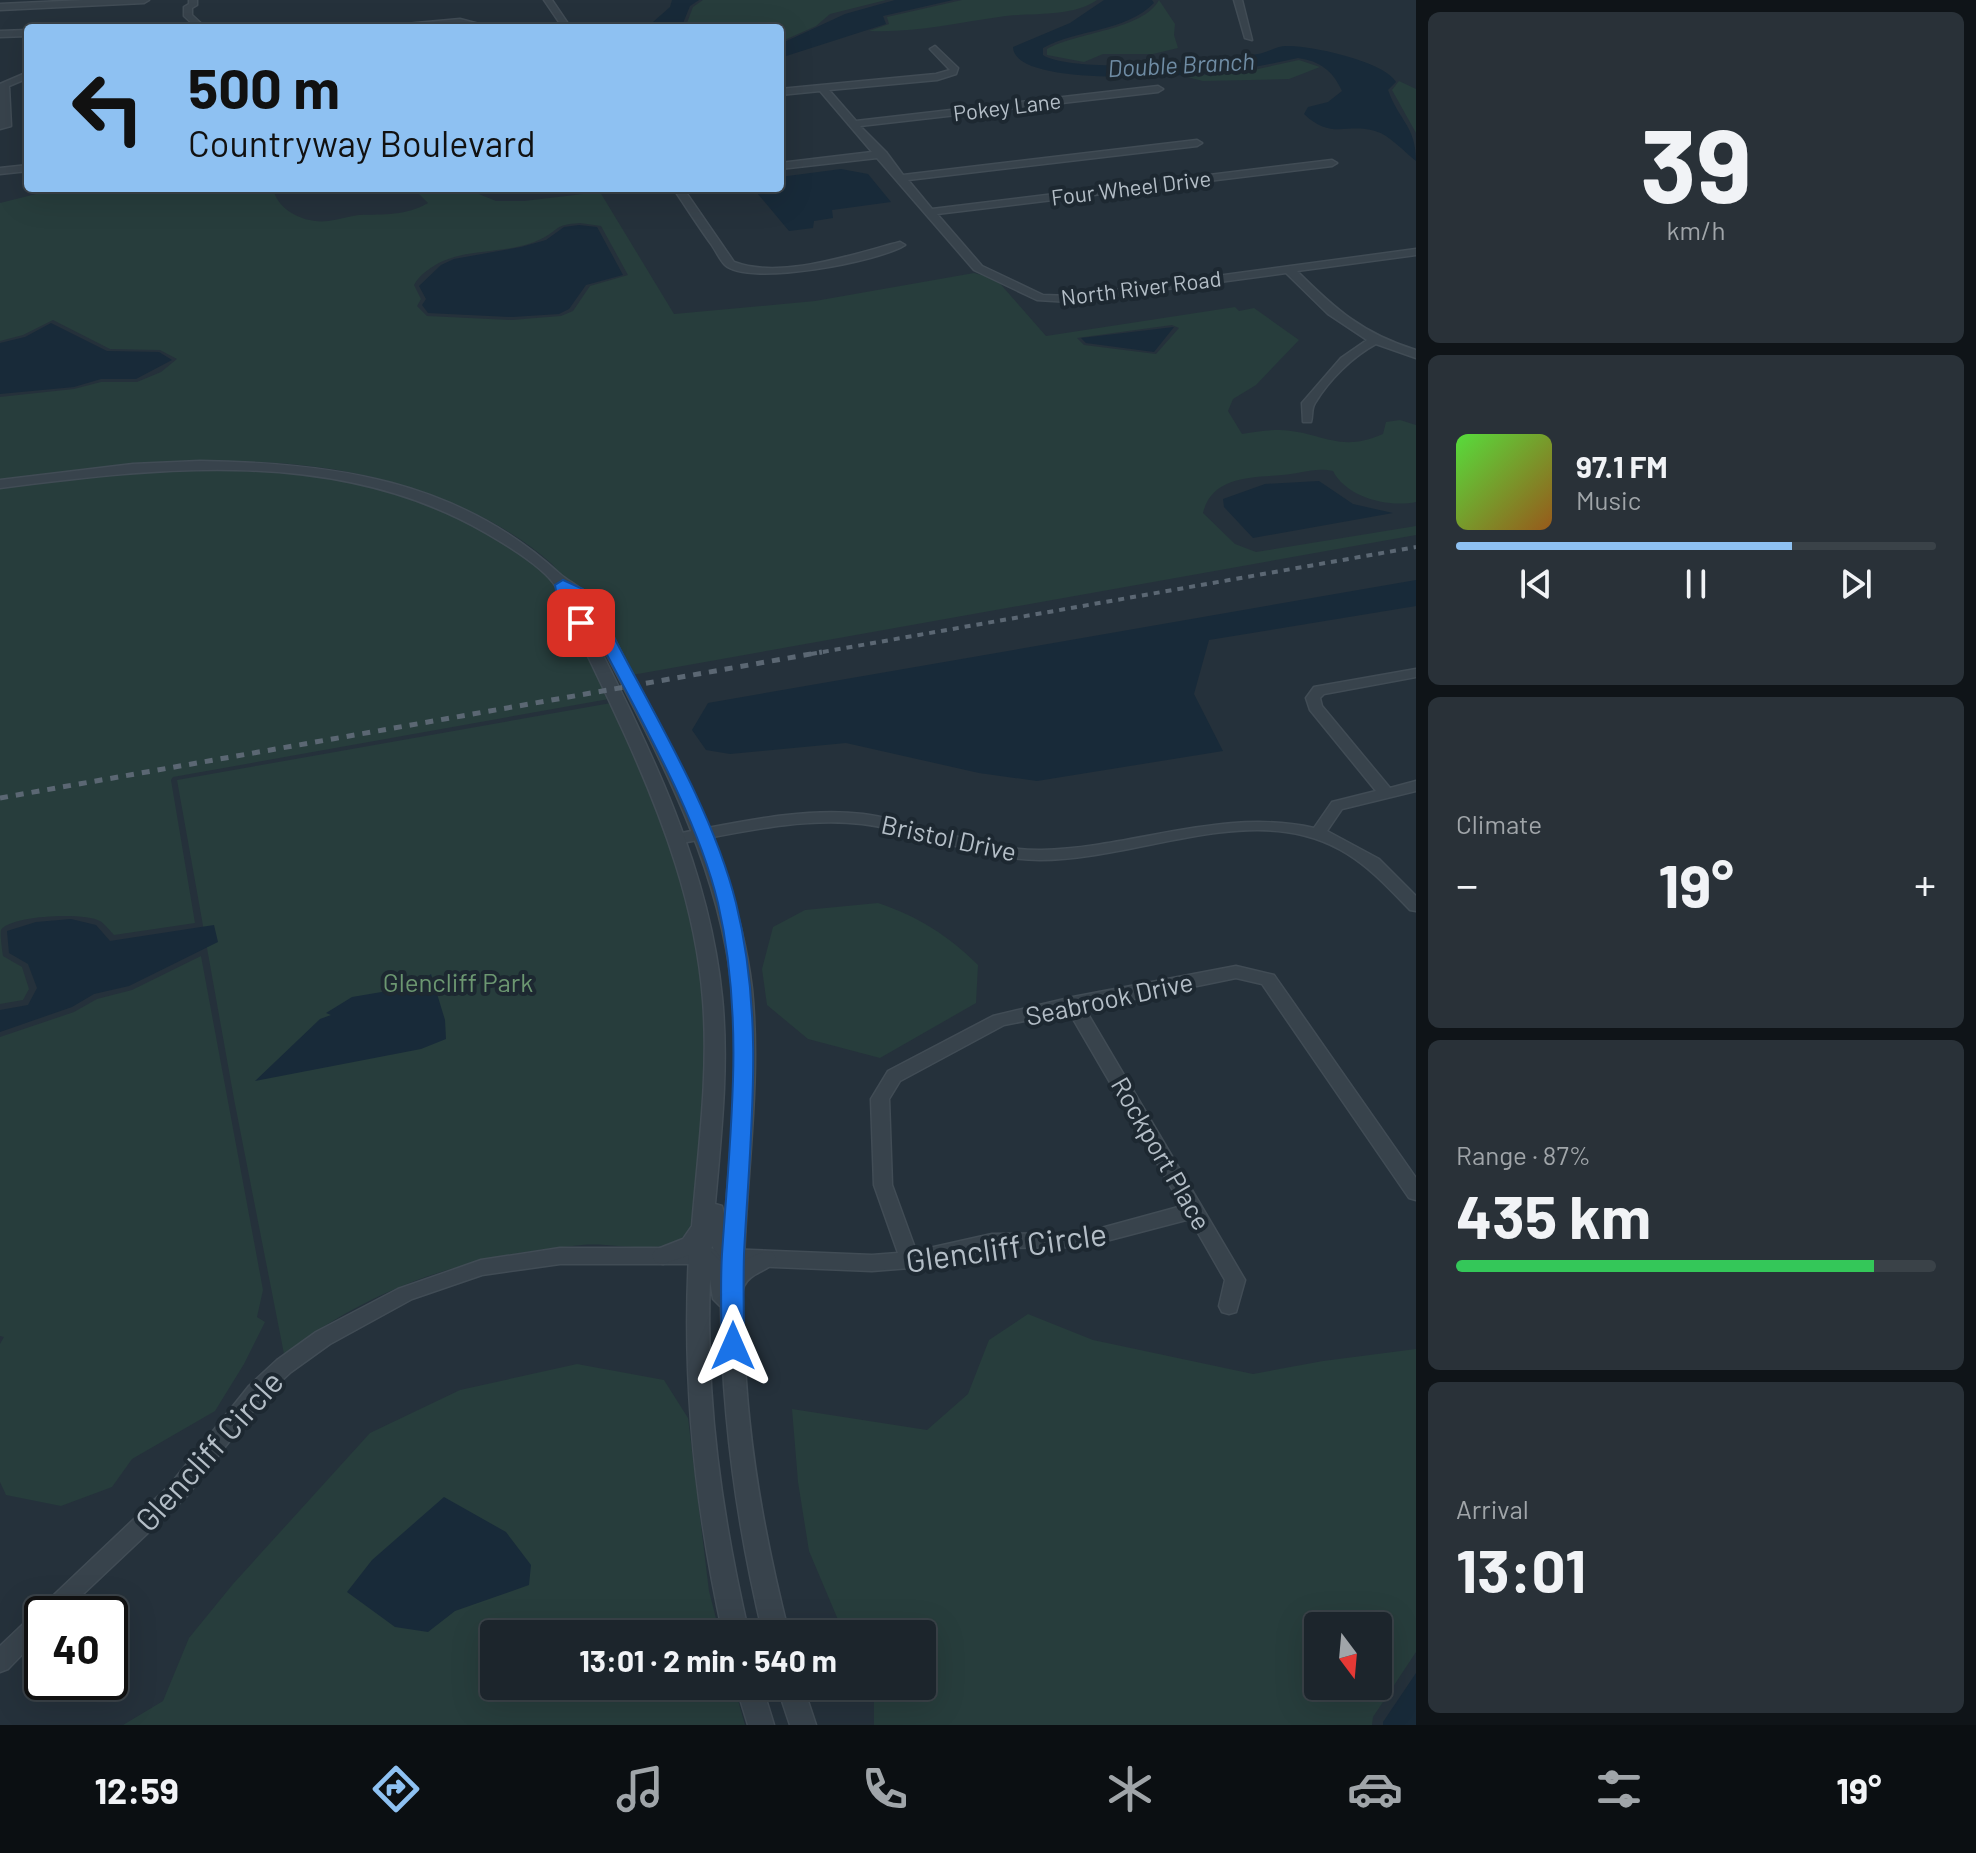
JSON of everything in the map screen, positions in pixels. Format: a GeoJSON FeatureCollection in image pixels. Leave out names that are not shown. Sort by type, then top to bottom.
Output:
{"type":"FeatureCollection","features":[{"type":"Feature","properties":{"kind":"street"},"geometry":{"type":"LineString","coordinates":[[0,7],[144,0]]}},
{"type":"Feature","properties":{"kind":"street"},"geometry":{"type":"LineString","coordinates":[[548,0],[564,24]]}},
{"type":"Feature","properties":{"kind":"street"},"geometry":{"type":"LineString","coordinates":[[1238,0],[1249,38]]}},
{"type":"Feature","properties":{"kind":"street"},"geometry":{"type":"LineString","coordinates":[[193,3],[188,7],[188,16],[199,24]]}},
{"type":"Feature","properties":{"kind":"street"},"geometry":{"type":"LineString","coordinates":[[438,24],[470,24]]}},
{"type":"Feature","properties":{"kind":"street"},"geometry":{"type":"LineString","coordinates":[[0,34],[24,33]]}},
{"type":"Feature","properties":{"kind":"street"},"geometry":{"type":"LineString","coordinates":[[784,92],[937,77],[953,72],[935,49]]}},
{"type":"Feature","properties":{"kind":"street"},"geometry":{"type":"LineString","coordinates":[[0,126],[6,126],[4,85],[24,77]]}},
{"type":"Feature","properties":{"kind":"street","name":"North River Road"},"geometry":{"type":"LineString","coordinates":[[822,88],[978,268],[1041,298],[1070,299],[1416,252]]}},
{"type":"Feature","properties":{"kind":"street","name":"Pokey Lane"},"geometry":{"type":"LineString","coordinates":[[855,124],[1158,89]]}},
{"type":"Feature","properties":{"kind":"street"},"geometry":{"type":"LineString","coordinates":[[903,178],[1197,143]]}},
{"type":"Feature","properties":{"kind":"street"},"geometry":{"type":"LineString","coordinates":[[784,166],[882,154]]}},
{"type":"Feature","properties":{"kind":"street","name":"Four Wheel Drive"},"geometry":{"type":"LineString","coordinates":[[931,212],[1332,163]]}},
{"type":"Feature","properties":{"kind":"street"},"geometry":{"type":"LineString","coordinates":[[0,171],[24,168]]}},
{"type":"Feature","properties":{"kind":"street"},"geometry":{"type":"LineString","coordinates":[[681,192],[730,264],[741,270],[758,272],[832,263],[900,245]]}},
{"type":"Feature","properties":{"kind":"street"},"geometry":{"type":"LineString","coordinates":[[1288,269],[1346,326],[1374,341],[1416,354]]}},
{"type":"Feature","properties":{"kind":"street"},"geometry":{"type":"LineString","coordinates":[[1307,419],[1306,406],[1357,348],[1374,341]]}},
{"type":"Feature","properties":{"kind":"street"},"geometry":{"type":"LineString","coordinates":[[0,484],[124,467],[189,463],[277,467],[339,475],[419,495],[476,519],[521,547],[563,585],[578,593],[598,622],[705,834],[726,900],[742,994],[746,1074],[721,1251],[723,1358],[729,1404],[737,1422]]}},
{"type":"Feature","properties":{"kind":"street"},"geometry":{"type":"LineString","coordinates":[[563,585],[565,597],[597,655],[676,839],[697,903],[710,971],[714,999],[714,1107],[703,1226],[691,1245],[663,1256]]}},
{"type":"Feature","properties":{"kind":"street"},"geometry":{"type":"LineString","coordinates":[[1385,792],[1315,707],[1313,698],[1319,690],[1416,673]]}},
{"type":"Feature","properties":{"kind":"street"},"geometry":{"type":"LineString","coordinates":[[1317,835],[1337,805],[1416,786]]}},
{"type":"Feature","properties":{"kind":"street","name":"Bristol Drive"},"geometry":{"type":"LineString","coordinates":[[676,839],[780,822],[835,817],[891,824],[990,849],[1040,855],[1098,849],[1236,825],[1272,825],[1317,835],[1346,846],[1382,869],[1416,906]]}},
{"type":"Feature","properties":{"kind":"street","name":"Seabrook Drive"},"geometry":{"type":"LineString","coordinates":[[910,1260],[883,1185],[880,1099],[894,1076],[999,1020],[1236,972],[1268,979],[1416,1193]]}},
{"type":"Feature","properties":{"kind":"street","name":"Rockport Place"},"geometry":{"type":"LineString","coordinates":[[1073,1003],[1235,1280],[1229,1306]]}},
{"type":"Feature","properties":{"kind":"street"},"geometry":{"type":"LineString","coordinates":[[714,1107],[720,1126],[713,1227],[733,1287],[737,1422],[755,1554],[772,1620]]}},
{"type":"Feature","properties":{"kind":"street","name":"Glencliff Circle"},"geometry":{"type":"LineString","coordinates":[[66,1596],[178,1491],[256,1392],[284,1366],[337,1330],[405,1294],[481,1268],[560,1256],[663,1256],[721,1251],[765,1259],[872,1263],[910,1260],[992,1241],[1083,1240],[1196,1210]]}},
{"type":"Feature","properties":{"kind":"street"},"geometry":{"type":"LineString","coordinates":[[703,1226],[721,1251]]}},
{"type":"Feature","properties":{"kind":"street"},"geometry":{"type":"LineString","coordinates":[[721,1251],[742,1248],[765,1259]]}},
{"type":"Feature","properties":{"kind":"street"},"geometry":{"type":"LineString","coordinates":[[699,1287],[721,1251]]}},
{"type":"Feature","properties":{"kind":"street"},"geometry":{"type":"LineString","coordinates":[[663,1256],[686,1264],[695,1274],[699,1287],[697,1336],[701,1423],[718,1560],[733,1620]]}},
{"type":"Feature","properties":{"kind":"street"},"geometry":{"type":"LineString","coordinates":[[733,1287],[744,1269],[765,1259]]}},
{"type":"Feature","properties":{"kind":"street"},"geometry":{"type":"LineString","coordinates":[[3,1654],[24,1635]]}},
{"type":"Feature","properties":{"kind":"street"},"geometry":{"type":"LineString","coordinates":[[753,1700],[761,1725]]}},
{"type":"Feature","properties":{"kind":"street"},"geometry":{"type":"LineString","coordinates":[[795,1700],[803,1725]]}},
{"type":"Feature","properties":{"kind":"green space"},"geometry":{"type":"Polygon","coordinates":[[[703,0],[886,0],[830,14],[816,26],[784,40],[784,24],[687,24],[693,7],[703,0]]]}},
{"type":"Feature","properties":{"kind":"green space"},"geometry":{"type":"Polygon","coordinates":[[[962,0],[1097,0],[1063,12],[918,29],[869,31],[889,24],[887,17],[962,0]]]}},
{"type":"Feature","properties":{"kind":"green space"},"geometry":{"type":"Polygon","coordinates":[[[1159,0],[1175,24],[1178,48],[1153,54],[1103,54],[1084,62],[1047,55],[1047,49],[1060,43],[1139,18],[1159,0]]]}},
{"type":"Feature","properties":{"kind":"green space"},"geometry":{"type":"Polygon","coordinates":[[[1299,60],[1320,67],[1289,79],[1203,81],[1187,77],[1258,69],[1299,60]]]}},
{"type":"Feature","properties":{"kind":"green space"},"geometry":{"type":"Polygon","coordinates":[[[1399,81],[1416,89],[1416,133],[1392,90],[1399,81]]]}},
{"type":"Feature","properties":{"kind":"green space"},"geometry":{"type":"Polygon","coordinates":[[[44,192],[274,192],[286,209],[302,218],[319,221],[403,212],[428,203],[417,192],[474,192],[496,201],[524,201],[600,192],[674,314],[815,301],[974,273],[996,279],[1046,336],[1235,307],[1239,311],[1254,308],[1299,340],[1256,385],[1233,399],[1228,411],[1242,434],[1294,431],[1354,442],[1383,434],[1386,422],[1400,420],[1416,425],[1416,502],[1381,502],[1369,498],[1348,488],[1333,471],[1320,470],[1234,481],[1215,492],[1203,513],[1235,544],[1256,552],[1416,526],[1416,535],[632,675],[605,620],[584,591],[568,582],[544,557],[509,532],[425,492],[366,476],[306,466],[245,462],[122,466],[0,481],[0,397],[74,389],[101,382],[137,382],[161,372],[177,359],[160,350],[110,349],[53,320],[23,335],[0,341],[0,203],[44,192]],[[580,223],[561,226],[529,244],[467,254],[439,263],[422,274],[414,285],[421,299],[417,306],[427,316],[512,320],[561,316],[573,311],[590,286],[628,275],[601,226],[580,223]],[[1172,325],[1077,338],[1084,345],[1156,354],[1179,328],[1172,325]]]}},
{"type":"Feature","properties":{"kind":"green space"},"geometry":{"type":"Polygon","coordinates":[[[249,468],[337,478],[415,498],[493,534],[539,568],[555,584],[558,599],[575,625],[609,699],[173,777],[171,780],[195,923],[114,935],[100,921],[79,916],[32,918],[7,925],[1,930],[3,956],[22,967],[29,989],[23,1000],[0,1004],[0,488],[124,471],[249,468]]]}},
{"type":"Feature","properties":{"kind":"green space","name":"Glencliff Park"},"geometry":{"type":"Polygon","coordinates":[[[611,703],[658,812],[685,887],[702,965],[706,1059],[695,1224],[686,1236],[660,1246],[582,1245],[540,1250],[425,1277],[353,1309],[284,1354],[234,1099],[177,780],[611,703]]]}},
{"type":"Feature","properties":{"kind":"green space"},"geometry":{"type":"Polygon","coordinates":[[[878,903],[931,928],[978,965],[976,1003],[880,1058],[808,1039],[767,1005],[762,969],[773,927],[805,910],[878,903]]]}},
{"type":"Feature","properties":{"kind":"green space"},"geometry":{"type":"Polygon","coordinates":[[[201,956],[263,1290],[257,1317],[265,1322],[215,1411],[132,1459],[112,1487],[61,1506],[6,1495],[0,1482],[0,1344],[4,1337],[0,1336],[0,1037],[74,1012],[97,999],[132,990],[201,956]]]}},
{"type":"Feature","properties":{"kind":"green space"},"geometry":{"type":"Polygon","coordinates":[[[1028,1314],[1093,1340],[1253,1374],[1416,1349],[1416,1652],[1392,1688],[1392,1612],[1304,1612],[1304,1700],[1384,1700],[1373,1717],[1372,1725],[874,1725],[874,1700],[936,1700],[936,1620],[838,1620],[809,1551],[798,1482],[792,1409],[927,1430],[968,1394],[989,1340],[1028,1314]]]}},
{"type":"Feature","properties":{"kind":"green space"},"geometry":{"type":"Polygon","coordinates":[[[577,1364],[664,1380],[688,1418],[709,1591],[716,1620],[480,1620],[480,1700],[738,1700],[745,1725],[123,1725],[163,1701],[189,1638],[233,1584],[370,1433],[460,1390],[577,1364]]]}},
{"type":"Feature","properties":{"kind":"water"},"geometry":{"type":"Polygon","coordinates":[[[672,0],[699,0],[690,6],[683,24],[653,24],[670,7],[672,0]]]}},
{"type":"Feature","properties":{"kind":"water"},"geometry":{"type":"Polygon","coordinates":[[[895,0],[953,0],[883,16],[886,24],[784,57],[784,42],[845,14],[895,0]]]}},
{"type":"Feature","properties":{"kind":"water","name":"Double Branch"},"geometry":{"type":"Polygon","coordinates":[[[1104,0],[1152,0],[1154,3],[1130,20],[1043,48],[1043,55],[1084,64],[1147,65],[1258,54],[1287,46],[1346,56],[1378,68],[1396,82],[1388,90],[1410,131],[1416,161],[1381,133],[1365,129],[1331,129],[1304,114],[1308,107],[1328,102],[1342,91],[1325,68],[1306,59],[1231,71],[1148,77],[1074,75],[1021,61],[1013,47],[1070,23],[1104,0]]]}},
{"type":"Feature","properties":{"kind":"water"},"geometry":{"type":"Polygon","coordinates":[[[841,169],[868,174],[891,202],[832,210],[833,218],[814,221],[813,228],[789,231],[756,192],[784,192],[784,176],[841,169]]]}},
{"type":"Feature","properties":{"kind":"water"},"geometry":{"type":"Polygon","coordinates":[[[564,227],[597,227],[623,275],[586,285],[569,309],[559,314],[512,317],[428,313],[422,305],[426,299],[419,286],[441,265],[454,259],[546,240],[564,227]]]}},
{"type":"Feature","properties":{"kind":"water"},"geometry":{"type":"Polygon","coordinates":[[[51,323],[107,351],[159,352],[172,360],[136,379],[101,379],[74,387],[0,394],[0,343],[25,337],[51,323]]]}},
{"type":"Feature","properties":{"kind":"water"},"geometry":{"type":"Polygon","coordinates":[[[1174,327],[1154,352],[1086,343],[1081,338],[1174,327]]]}},
{"type":"Feature","properties":{"kind":"water"},"geometry":{"type":"Polygon","coordinates":[[[1319,481],[1353,504],[1393,513],[1253,538],[1224,507],[1223,499],[1265,484],[1319,481]]]}},
{"type":"Feature","properties":{"kind":"water"},"geometry":{"type":"Polygon","coordinates":[[[1416,580],[1416,606],[1209,640],[1194,694],[1223,751],[1037,781],[979,773],[846,743],[730,754],[706,750],[692,730],[708,703],[1416,580]]]}},
{"type":"Feature","properties":{"kind":"water"},"geometry":{"type":"Polygon","coordinates":[[[71,919],[96,925],[110,941],[214,925],[218,942],[129,986],[94,994],[72,1007],[0,1032],[0,1010],[28,1005],[37,988],[28,964],[9,953],[7,931],[36,922],[71,919]]]}},
{"type":"Feature","properties":{"kind":"water"},"geometry":{"type":"Polygon","coordinates":[[[431,974],[445,1020],[446,1039],[421,1049],[255,1081],[320,1019],[331,1015],[326,1013],[352,997],[417,986],[431,974]]]}},
{"type":"Feature","properties":{"kind":"water"},"geometry":{"type":"Polygon","coordinates":[[[444,1497],[506,1532],[531,1565],[529,1585],[455,1611],[428,1632],[395,1627],[347,1592],[372,1560],[444,1497]]]}},
{"type":"Feature","properties":{"kind":"water"},"geometry":{"type":"Polygon","coordinates":[[[1416,1673],[1416,1725],[1383,1725],[1383,1722],[1416,1673]]]}},
{"type":"Feature","properties":{"kind":"railway"},"geometry":{"type":"LineString","coordinates":[[811,654],[1416,547]]}},
{"type":"Feature","properties":{"kind":"railway"},"geometry":{"type":"LineString","coordinates":[[0,798],[822,652]]}},
{"type":"Feature","properties":{"kind":"route"},"geometry":{"type":"LineString","coordinates":[[581,623],[565,597],[563,585],[578,593],[598,622],[705,834],[726,900],[737,952],[746,1074],[733,1258],[733,1346]]}}]}
